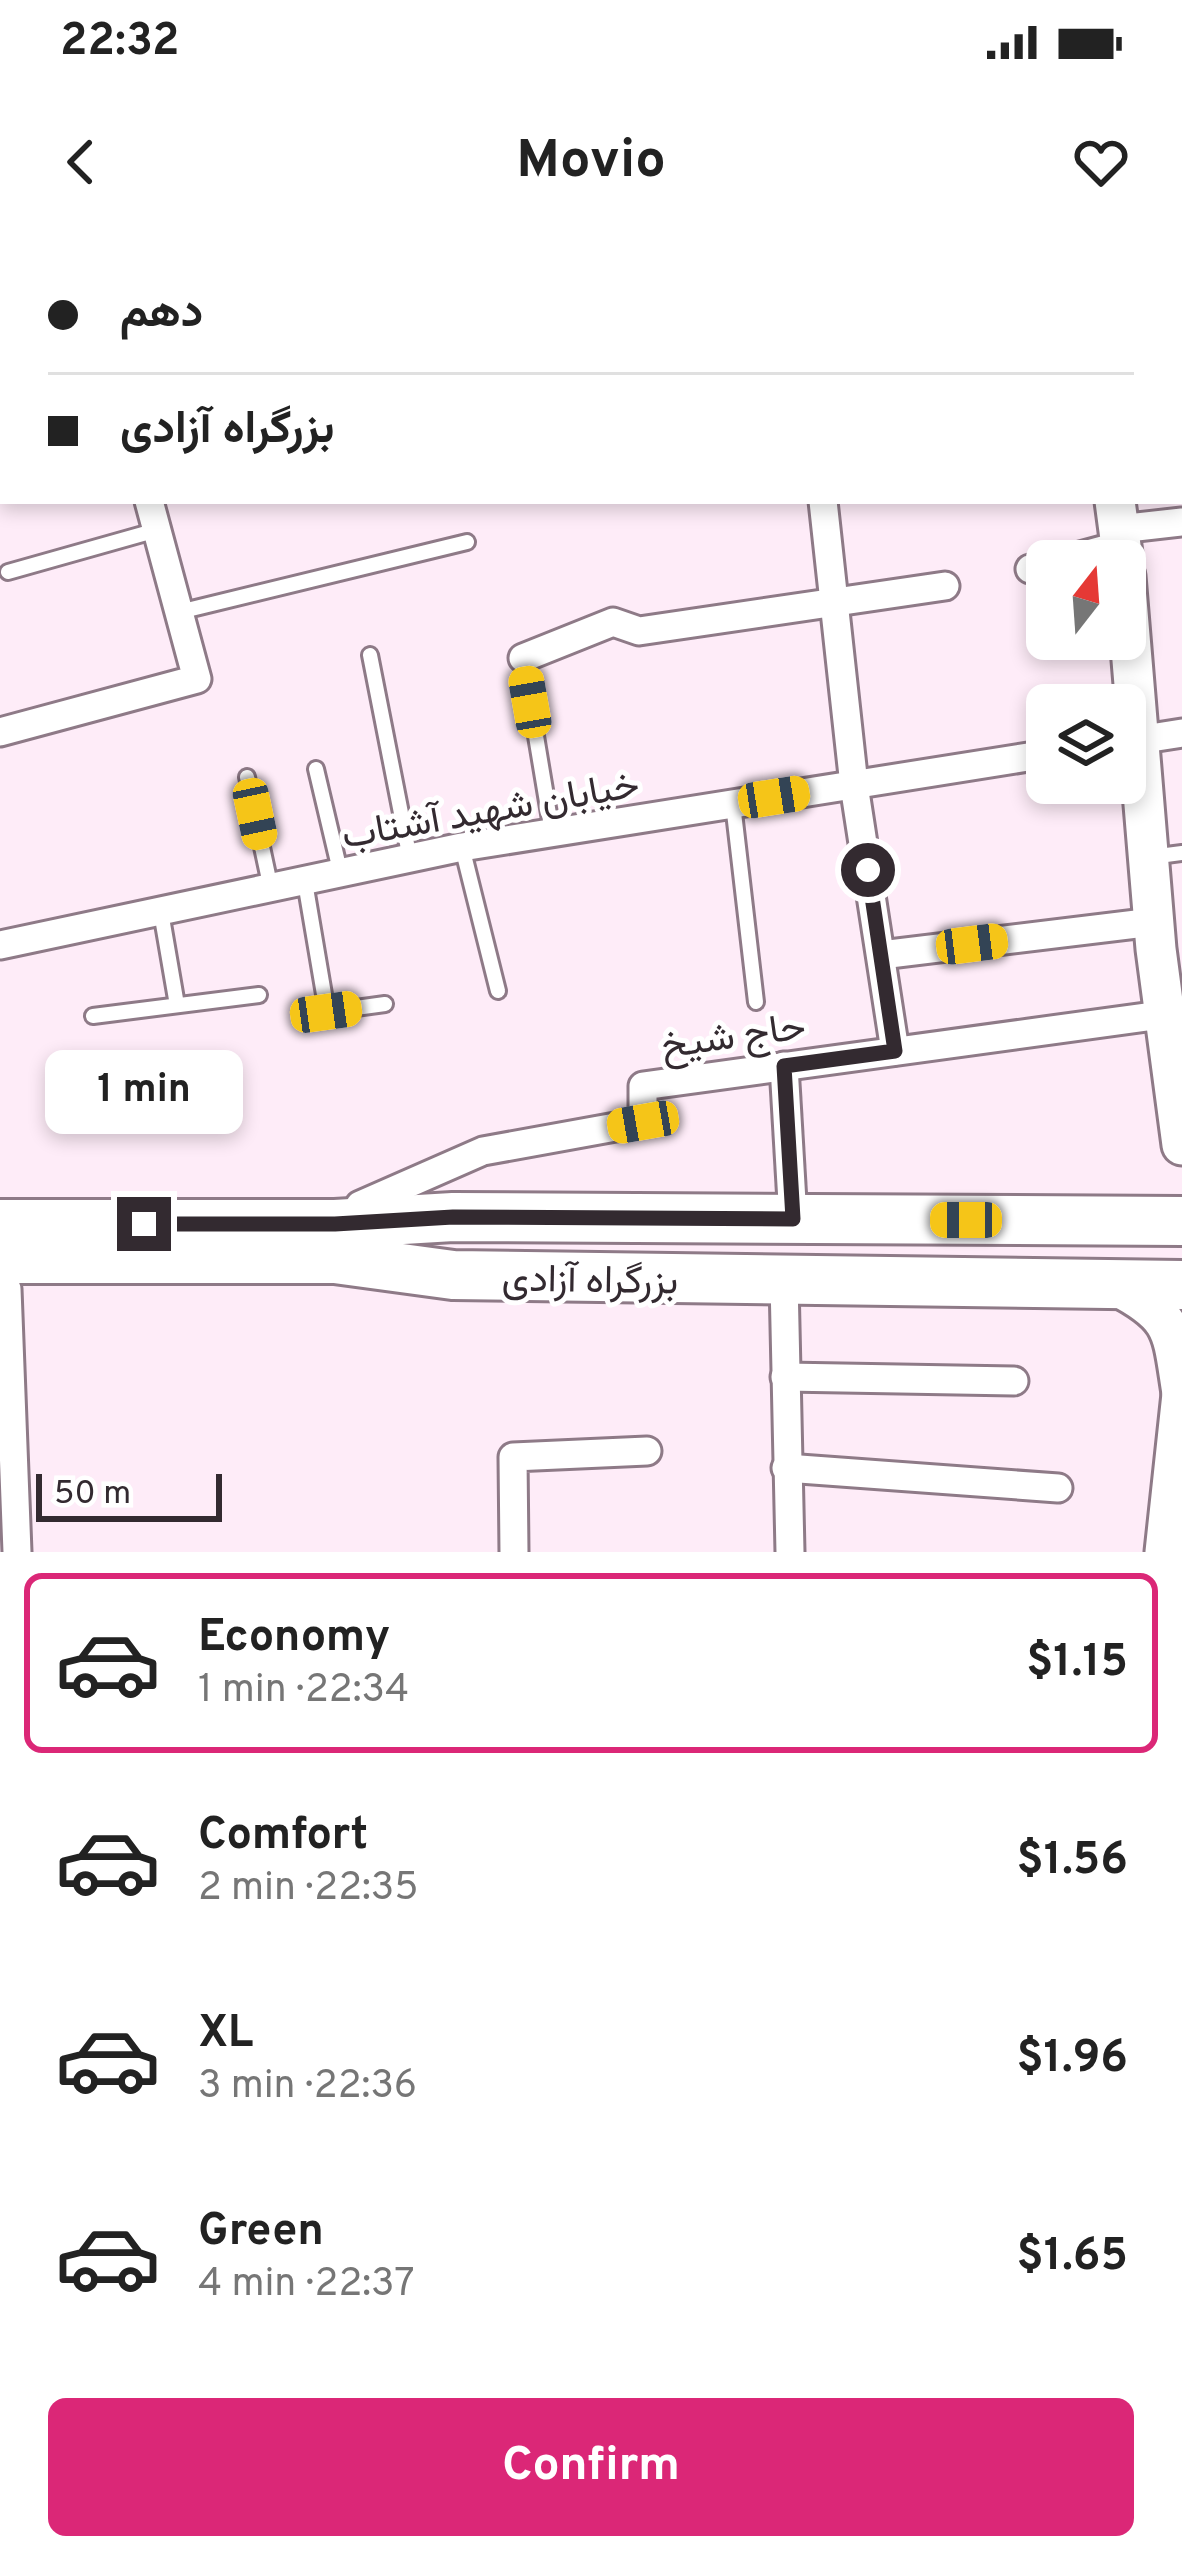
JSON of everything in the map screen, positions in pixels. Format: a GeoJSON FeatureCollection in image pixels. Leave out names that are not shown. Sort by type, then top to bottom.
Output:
{"type":"FeatureCollection","features":[{"type":"Feature","properties":{"kind":"highway"},"geometry":{"type":"LineString","coordinates":[[0,1194],[313,1199],[453,1217]]}},
{"type":"Feature","properties":{"kind":"highway","name":"بزرگراه آزادی"},"geometry":{"type":"LineString","coordinates":[[0,1224],[335,1224],[453,1217],[1182,1221]]}},
{"type":"Feature","properties":{"kind":"highway","name":"بزرگراه آزادی"},"geometry":{"type":"LineString","coordinates":[[2,1279],[340,1291],[453,1275],[1182,1285]]}},
{"type":"Feature","properties":{"kind":"main road"},"geometry":{"type":"LineString","coordinates":[[1146,791],[1165,855],[1153,922],[1173,1013],[1182,1145]]}},
{"type":"Feature","properties":{"kind":"main road"},"geometry":{"type":"LineString","coordinates":[[1117,1286],[1158,1307],[1173,1338],[1182,1394],[1166,1552]]}},
{"type":"Feature","properties":{"kind":"street"},"geometry":{"type":"LineString","coordinates":[[0,732],[197,679],[150,504]]}},
{"type":"Feature","properties":{"kind":"street"},"geometry":{"type":"LineString","coordinates":[[823,504],[854,785],[895,1051]]}},
{"type":"Feature","properties":{"kind":"street"},"geometry":{"type":"LineString","coordinates":[[1130,540],[1182,522]]}},
{"type":"Feature","properties":{"kind":"street"},"geometry":{"type":"LineString","coordinates":[[523,658],[613,622],[639,631],[945,586]]}},
{"type":"Feature","properties":{"kind":"street"},"geometry":{"type":"LineString","coordinates":[[1146,739],[1182,733]]}},
{"type":"Feature","properties":{"kind":"street","name":"خیابان شهید آشتاب"},"geometry":{"type":"LineString","coordinates":[[0,945],[462,847],[1026,757]]}},
{"type":"Feature","properties":{"kind":"street"},"geometry":{"type":"LineString","coordinates":[[881,955],[1153,922]]}},
{"type":"Feature","properties":{"kind":"street","name":"حاج شیخ"},"geometry":{"type":"LineString","coordinates":[[360,1205],[483,1151],[643,1122],[643,1086],[1173,1013]]}},
{"type":"Feature","properties":{"kind":"street"},"geometry":{"type":"LineString","coordinates":[[784,1066],[793,1219]]}},
{"type":"Feature","properties":{"kind":"street"},"geometry":{"type":"LineString","coordinates":[[2,1279],[17,1552]]}},
{"type":"Feature","properties":{"kind":"street"},"geometry":{"type":"LineString","coordinates":[[784,1281],[790,1552]]}},
{"type":"Feature","properties":{"kind":"street"},"geometry":{"type":"LineString","coordinates":[[785,1377],[1014,1381]]}},
{"type":"Feature","properties":{"kind":"street"},"geometry":{"type":"LineString","coordinates":[[514,1552],[509,1466],[520,1452],[647,1451]]}},
{"type":"Feature","properties":{"kind":"street"},"geometry":{"type":"LineString","coordinates":[[786,1468],[1058,1488]]}},
{"type":"Feature","properties":{"kind":"lane"},"geometry":{"type":"LineString","coordinates":[[8,572],[157,530]]}},
{"type":"Feature","properties":{"kind":"lane"},"geometry":{"type":"LineString","coordinates":[[179,612],[467,542]]}},
{"type":"Feature","properties":{"kind":"lane"},"geometry":{"type":"LineString","coordinates":[[370,655],[410,859]]}},
{"type":"Feature","properties":{"kind":"lane"},"geometry":{"type":"LineString","coordinates":[[523,658],[553,832]]}},
{"type":"Feature","properties":{"kind":"lane"},"geometry":{"type":"LineString","coordinates":[[316,769],[340,874]]}},
{"type":"Feature","properties":{"kind":"lane"},"geometry":{"type":"LineString","coordinates":[[247,777],[271,889]]}},
{"type":"Feature","properties":{"kind":"lane"},"geometry":{"type":"LineString","coordinates":[[733,804],[756,1002]]}},
{"type":"Feature","properties":{"kind":"lane"},"geometry":{"type":"LineString","coordinates":[[462,847],[498,992]]}},
{"type":"Feature","properties":{"kind":"lane"},"geometry":{"type":"LineString","coordinates":[[305,882],[326,1012],[385,1004]]}},
{"type":"Feature","properties":{"kind":"lane"},"geometry":{"type":"LineString","coordinates":[[161,912],[177,1005]]}},
{"type":"Feature","properties":{"kind":"lane"},"geometry":{"type":"LineString","coordinates":[[92,1016],[259,995]]}},
{"type":"Feature","properties":{"kind":"route"},"geometry":{"type":"LineString","coordinates":[[144,1224],[335,1224],[453,1217],[793,1219],[784,1066],[895,1051],[868,870]]}}]}
